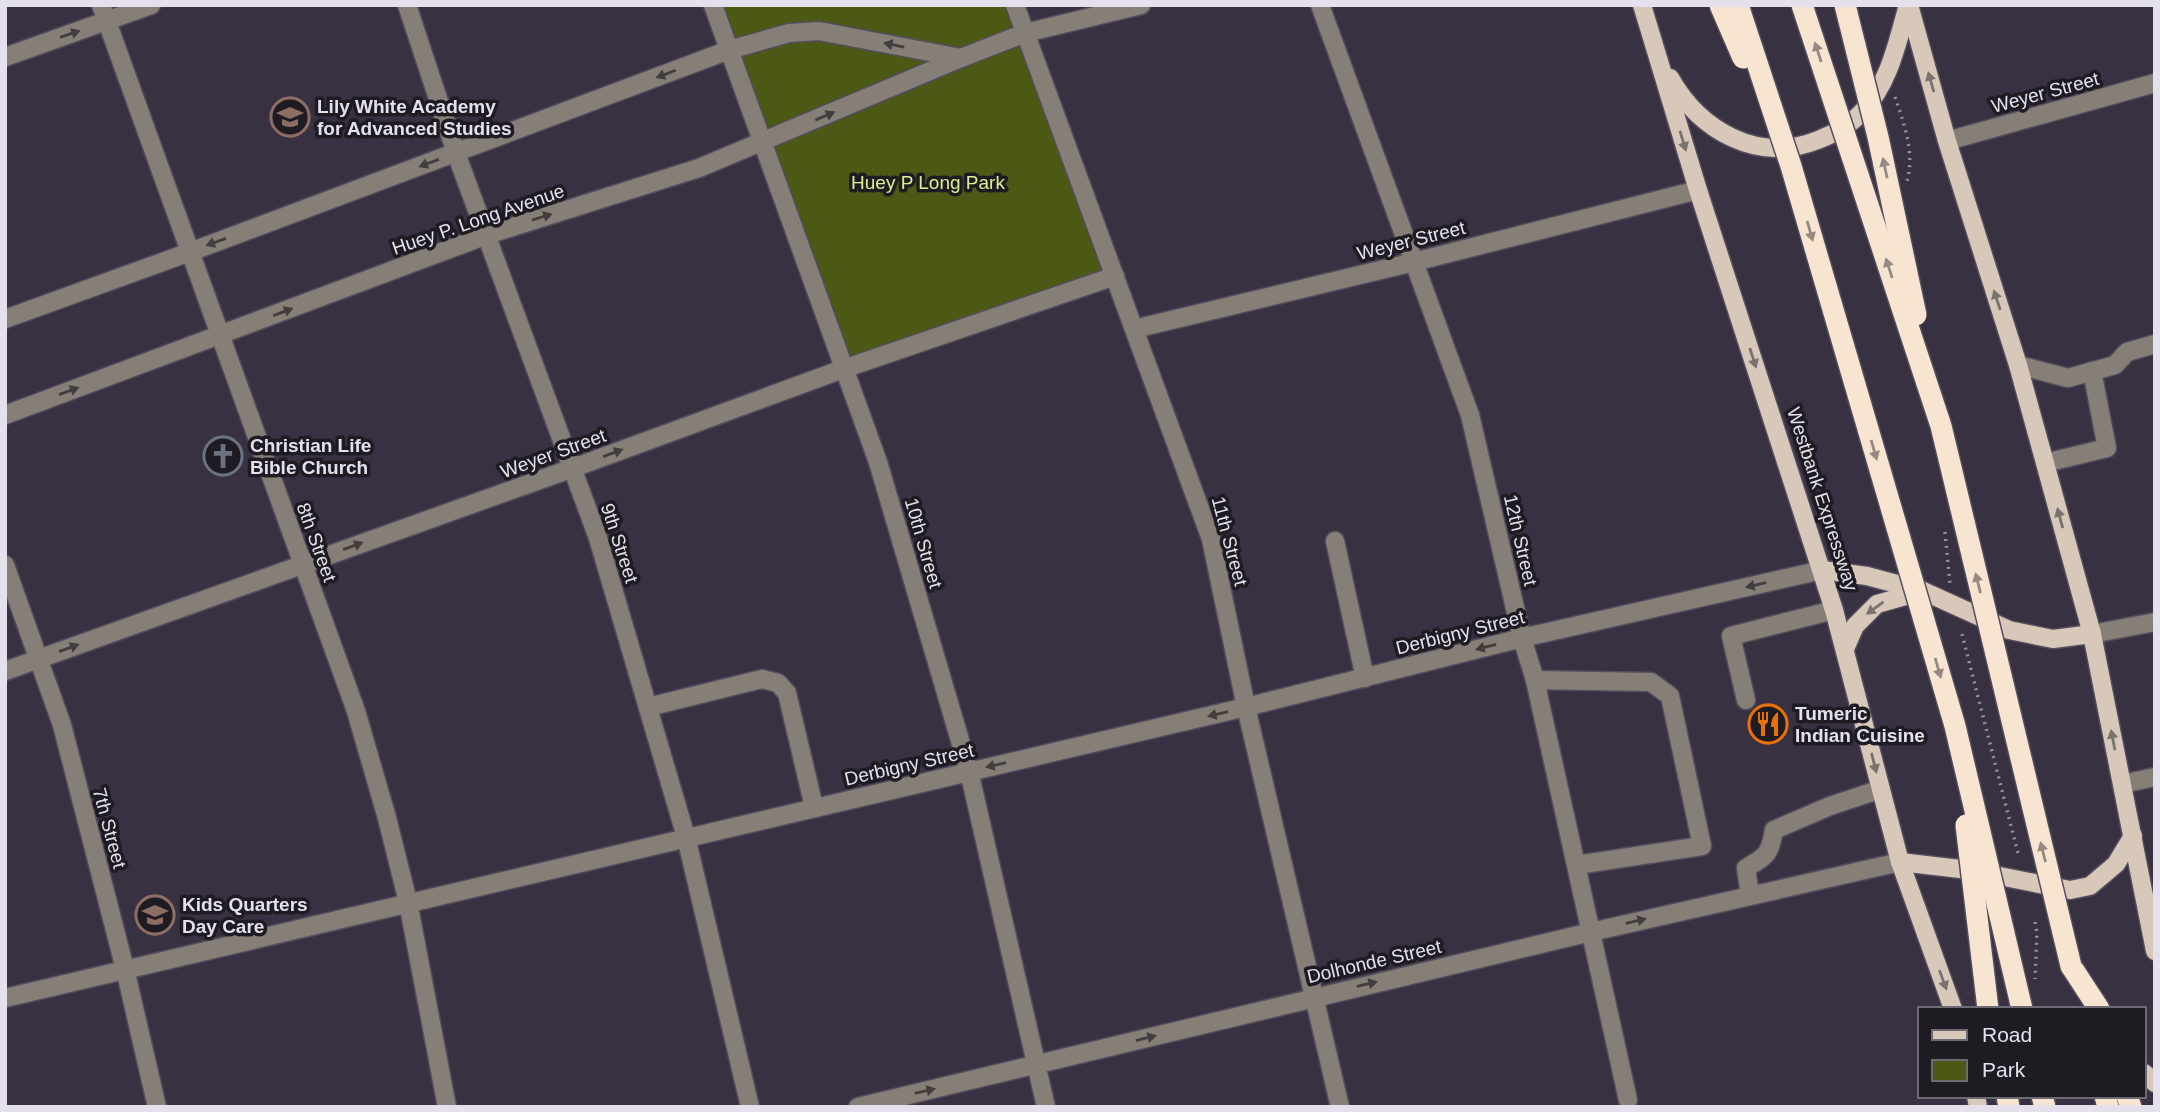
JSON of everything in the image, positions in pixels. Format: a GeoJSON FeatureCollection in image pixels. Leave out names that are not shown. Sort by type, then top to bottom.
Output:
{"type":"FeatureCollection","features":[{"type":"Feature","properties":{"kind":"highway"},"geometry":{"type":"LineString","coordinates":[[1720,5],[1791,166]]}},
{"type":"Feature","properties":{"kind":"highway"},"geometry":{"type":"LineString","coordinates":[[1738,5],[1791,166],[1955,726],[2022,1007]]}},
{"type":"Feature","properties":{"kind":"highway"},"geometry":{"type":"LineString","coordinates":[[1802,5],[1941,426]]}},
{"type":"Feature","properties":{"kind":"highway"},"geometry":{"type":"LineString","coordinates":[[1845,5],[1878,137],[1941,426],[2081,1007]]}},
{"type":"Feature","properties":{"kind":"highway"},"geometry":{"type":"LineString","coordinates":[[1955,726],[1988,1007]]}},
{"type":"Feature","properties":{"kind":"highway"},"geometry":{"type":"LineString","coordinates":[[2071,966],[2098,1007]]}},
{"type":"Feature","properties":{"kind":"main road","name":"Westbank Expressway"},"geometry":{"type":"LineString","coordinates":[[1642,5],[1698,190],[1822,570],[1900,862],[1952,1007]]}},
{"type":"Feature","properties":{"kind":"main road"},"geometry":{"type":"LineString","coordinates":[[1658,57],[1674,85],[1699,116],[1744,143],[1759,148],[1792,147],[1826,137],[1851,123],[1863,111],[1891,65],[1908,5]]}},
{"type":"Feature","properties":{"kind":"main road"},"geometry":{"type":"LineString","coordinates":[[1908,5],[1947,141],[2018,365],[2092,634],[2155,951]]}},
{"type":"Feature","properties":{"kind":"main road"},"geometry":{"type":"LineString","coordinates":[[1822,570],[1867,576],[1923,591],[2010,630],[2053,639],[2092,634]]}},
{"type":"Feature","properties":{"kind":"main road"},"geometry":{"type":"LineString","coordinates":[[1845,649],[1855,626],[1877,604],[1923,591]]}},
{"type":"Feature","properties":{"kind":"main road"},"geometry":{"type":"LineString","coordinates":[[1900,862],[1953,867],[2070,890],[2090,886],[2116,864],[2133,836]]}},
{"type":"Feature","properties":{"kind":"street"},"geometry":{"type":"LineString","coordinates":[[5,57],[104,13],[151,5]]}},
{"type":"Feature","properties":{"kind":"street","name":"9th Street"},"geometry":{"type":"LineString","coordinates":[[407,5],[456,153],[598,538],[686,837],[750,1107]]}},
{"type":"Feature","properties":{"kind":"street","name":"10th Street"},"geometry":{"type":"LineString","coordinates":[[713,5],[878,463],[969,771],[1046,1107]]}},
{"type":"Feature","properties":{"kind":"street","name":"11th Street"},"geometry":{"type":"LineString","coordinates":[[1016,5],[1211,539],[1247,707],[1340,1107]]}},
{"type":"Feature","properties":{"kind":"street","name":"Huey P. Long Avenue"},"geometry":{"type":"LineString","coordinates":[[5,415],[487,235],[699,168],[1026,33],[1141,5]]}},
{"type":"Feature","properties":{"kind":"street","name":"12th Street"},"geometry":{"type":"LineString","coordinates":[[1320,5],[1470,415],[1522,638],[1535,680],[1628,1100]]}},
{"type":"Feature","properties":{"kind":"street","name":"8th Street"},"geometry":{"type":"LineString","coordinates":[[104,13],[356,712],[408,902],[447,1107]]}},
{"type":"Feature","properties":{"kind":"street"},"geometry":{"type":"LineString","coordinates":[[5,319],[729,50],[789,33],[819,31],[961,58]]}},
{"type":"Feature","properties":{"kind":"street","name":"Weyer Street"},"geometry":{"type":"LineString","coordinates":[[1947,141],[2155,83]]}},
{"type":"Feature","properties":{"kind":"street","name":"Weyer Street"},"geometry":{"type":"LineString","coordinates":[[1135,329],[1698,190]]}},
{"type":"Feature","properties":{"kind":"street","name":"Weyer Street"},"geometry":{"type":"LineString","coordinates":[[5,671],[843,369],[1115,276]]}},
{"type":"Feature","properties":{"kind":"street"},"geometry":{"type":"LineString","coordinates":[[2018,365],[2068,378],[2115,365],[2127,352],[2155,344]]}},
{"type":"Feature","properties":{"kind":"street"},"geometry":{"type":"LineString","coordinates":[[2045,463],[2107,448],[2092,371]]}},
{"type":"Feature","properties":{"kind":"street"},"geometry":{"type":"LineString","coordinates":[[1335,541],[1365,678]]}},
{"type":"Feature","properties":{"kind":"street","name":"7th Street"},"geometry":{"type":"LineString","coordinates":[[5,565],[62,726],[125,969],[157,1107]]}},
{"type":"Feature","properties":{"kind":"street","name":"Derbigny Street"},"geometry":{"type":"LineString","coordinates":[[5,998],[1247,707],[1522,638],[1822,570]]}},
{"type":"Feature","properties":{"kind":"street"},"geometry":{"type":"LineString","coordinates":[[1746,700],[1731,636],[1834,610]]}},
{"type":"Feature","properties":{"kind":"street"},"geometry":{"type":"LineString","coordinates":[[2092,634],[2155,622]]}},
{"type":"Feature","properties":{"kind":"street"},"geometry":{"type":"LineString","coordinates":[[1535,680],[1651,682],[1670,696],[1702,846],[1577,864]]}},
{"type":"Feature","properties":{"kind":"street"},"geometry":{"type":"LineString","coordinates":[[648,707],[754,681],[778,682],[787,693],[814,807]]}},
{"type":"Feature","properties":{"kind":"street"},"geometry":{"type":"LineString","coordinates":[[2122,784],[2155,777]]}},
{"type":"Feature","properties":{"kind":"street"},"geometry":{"type":"LineString","coordinates":[[1751,895],[1746,868],[1766,857],[1772,846],[1774,830],[1830,806],[1881,789]]}},
{"type":"Feature","properties":{"kind":"street","name":"Dolhonde Street"},"geometry":{"type":"LineString","coordinates":[[858,1107],[1313,997],[1900,862]]}},
{"type":"Feature","properties":{"kind":"path"},"geometry":{"type":"LineString","coordinates":[[1962,634],[2019,857]]}},
{"type":"Feature","properties":{"kind":"path"},"geometry":{"type":"LineString","coordinates":[[2035,922],[2035,983]]}},
{"type":"Feature","properties":{"kind":"green space","name":"Huey P Long Park"},"geometry":{"type":"Polygon","coordinates":[[[713,5],[1015,5],[1115,276],[843,369],[713,5]]]}},
{"type":"Feature","properties":{"kind":"place","name":"Lily White Academy for Advanced Studies"},"geometry":{"type":"Point","coordinates":[290,117]}},
{"type":"Feature","properties":{"kind":"place","name":"Christian Life Bible Church"},"geometry":{"type":"Point","coordinates":[223,456]}},
{"type":"Feature","properties":{"kind":"place","name":"Tumeric Indian Cuisine"},"geometry":{"type":"Point","coordinates":[1768,724]}},
{"type":"Feature","properties":{"kind":"place","name":"Kids Quarters Day Care"},"geometry":{"type":"Point","coordinates":[155,915]}}]}
